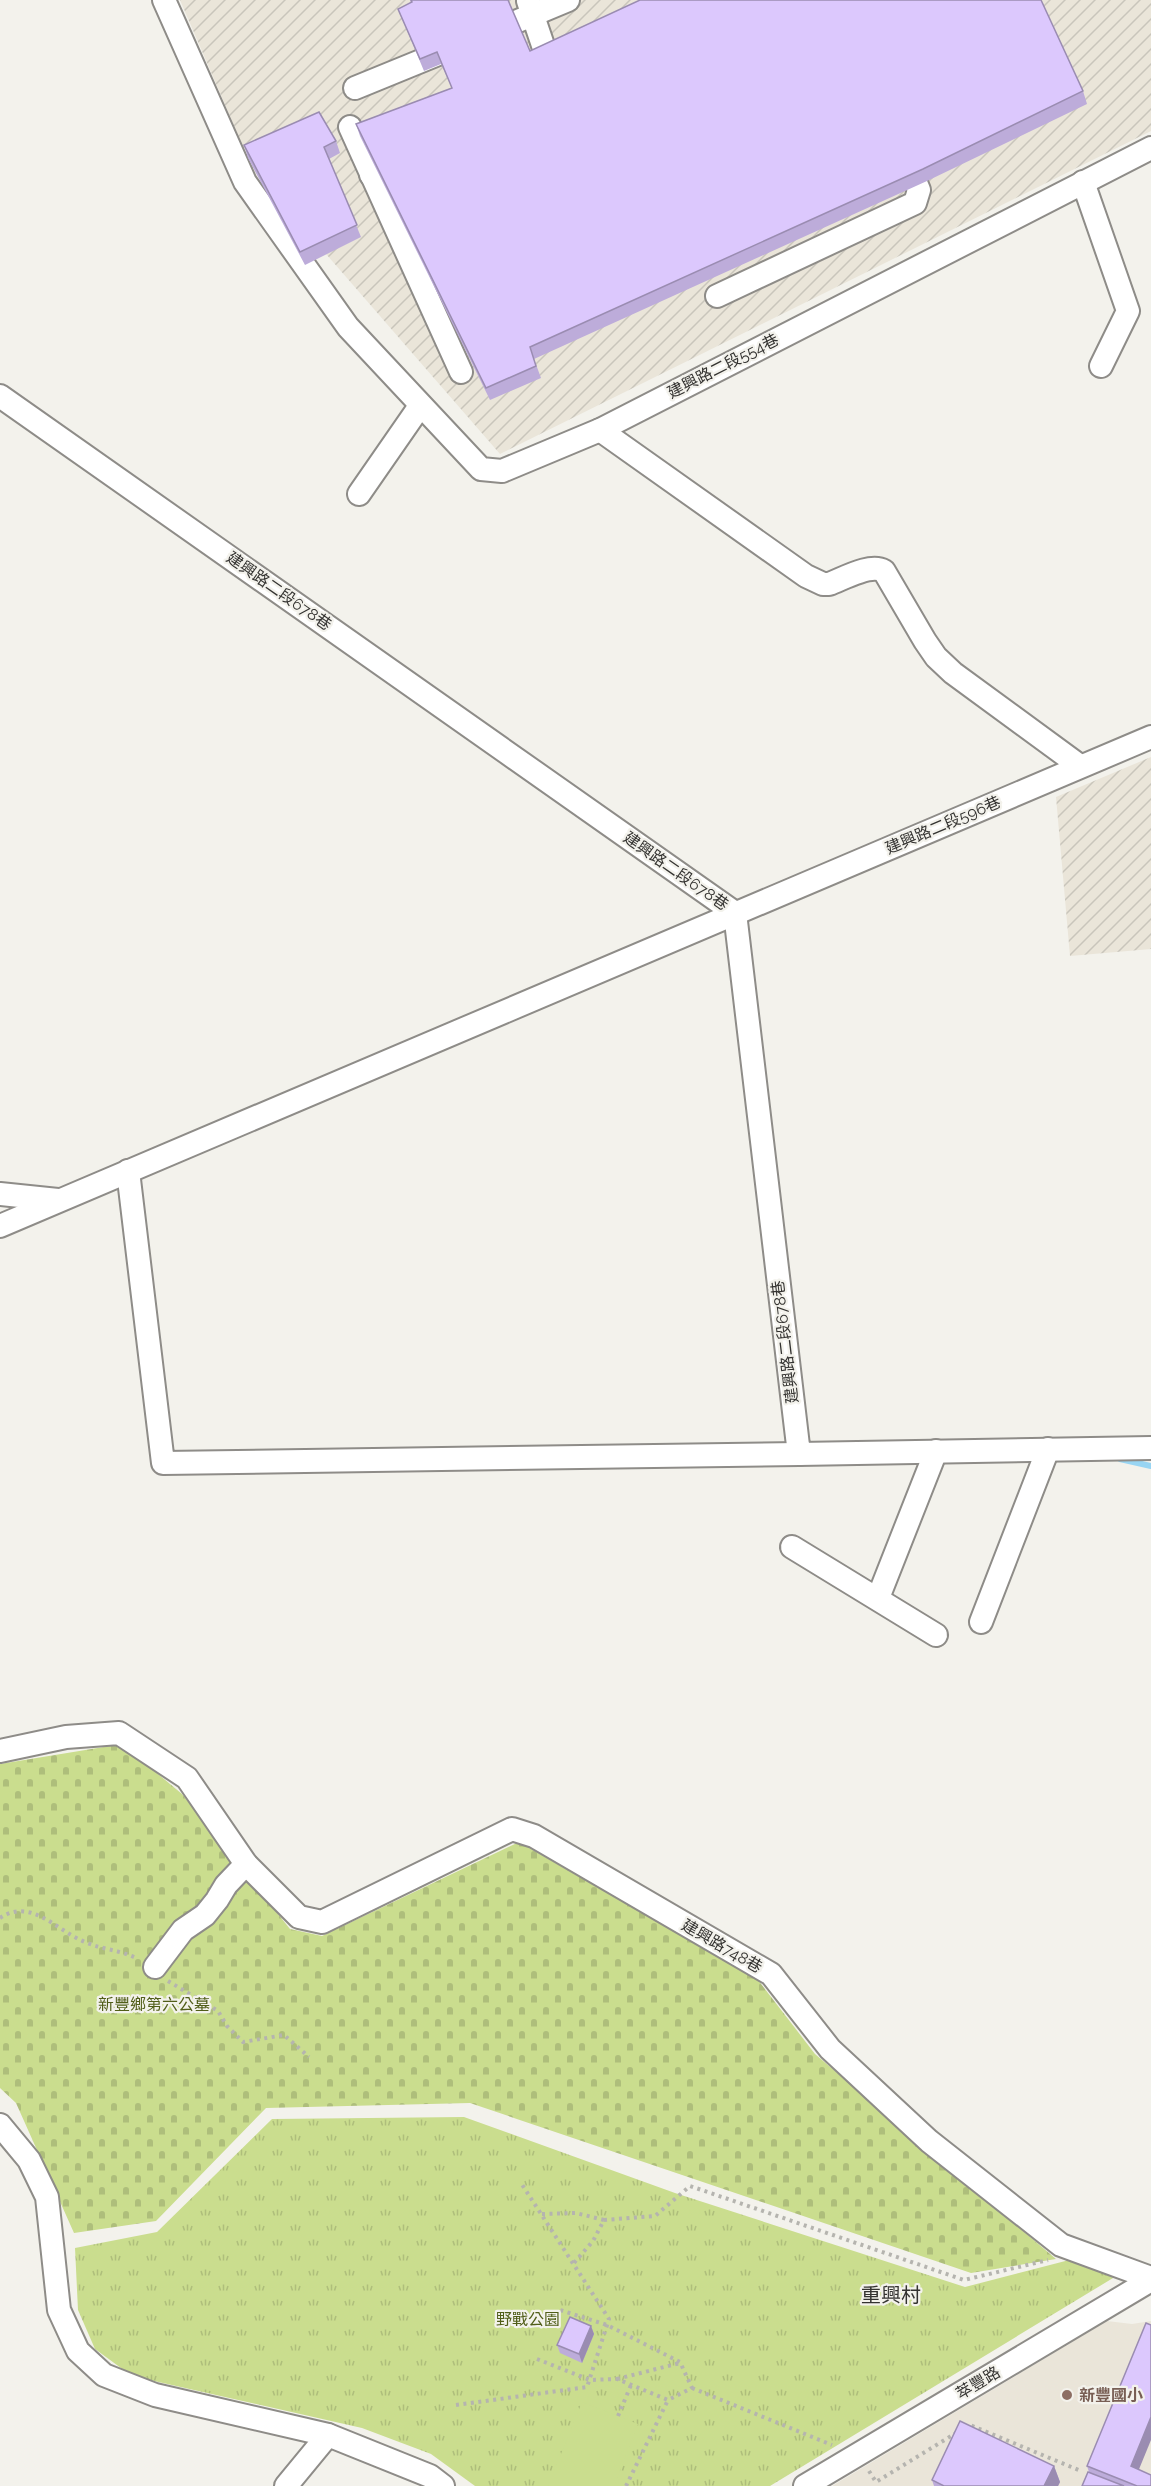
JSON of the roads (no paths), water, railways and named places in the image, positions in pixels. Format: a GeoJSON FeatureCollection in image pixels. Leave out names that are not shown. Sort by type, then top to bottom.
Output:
{"type":"FeatureCollection","features":[{"type":"Feature","properties":{"kind":"street","name":"建興路二段554巷"},"geometry":{"type":"LineString","coordinates":[[164,0],[245,182],[335,311],[420,406],[481,469],[502,471],[600,429],[1151,148]]}},
{"type":"Feature","properties":{"kind":"street"},"geometry":{"type":"LineString","coordinates":[[355,88],[530,8],[568,0]]}},
{"type":"Feature","properties":{"kind":"street"},"geometry":{"type":"LineString","coordinates":[[530,8],[561,99]]}},
{"type":"Feature","properties":{"kind":"street"},"geometry":{"type":"LineString","coordinates":[[350,127],[461,372]]}},
{"type":"Feature","properties":{"kind":"street"},"geometry":{"type":"LineString","coordinates":[[717,296],[915,203],[919,190],[897,138]]}},
{"type":"Feature","properties":{"kind":"street"},"geometry":{"type":"LineString","coordinates":[[370,175],[424,154]]}},
{"type":"Feature","properties":{"kind":"street"},"geometry":{"type":"LineString","coordinates":[[1083,182],[1128,311],[1101,366]]}},
{"type":"Feature","properties":{"kind":"street","name":"建興路二段678巷"},"geometry":{"type":"LineString","coordinates":[[0,396],[735,913],[799,1454]]}},
{"type":"Feature","properties":{"kind":"street"},"geometry":{"type":"LineString","coordinates":[[360,494],[420,406]]}},
{"type":"Feature","properties":{"kind":"street"},"geometry":{"type":"LineString","coordinates":[[600,429],[814,580],[829,584],[878,567],[884,571],[936,657],[953,673],[1080,766]]}},
{"type":"Feature","properties":{"kind":"street","name":"建興路二段596巷"},"geometry":{"type":"LineString","coordinates":[[0,1226],[1151,737]]}},
{"type":"Feature","properties":{"kind":"street"},"geometry":{"type":"LineString","coordinates":[[128,1171],[163,1463],[1151,1449]]}},
{"type":"Feature","properties":{"kind":"street"},"geometry":{"type":"LineString","coordinates":[[0,1194],[61,1201]]}},
{"type":"Feature","properties":{"kind":"street"},"geometry":{"type":"LineString","coordinates":[[981,1622],[1048,1449]]}},
{"type":"Feature","properties":{"kind":"street"},"geometry":{"type":"LineString","coordinates":[[878,1598],[936,1451]]}},
{"type":"Feature","properties":{"kind":"street"},"geometry":{"type":"LineString","coordinates":[[792,1547],[936,1635]]}},
{"type":"Feature","properties":{"kind":"street","name":"建興路748巷"},"geometry":{"type":"LineString","coordinates":[[0,1751],[66,1737],[119,1733],[187,1778],[246,1864],[299,1917],[322,1922],[512,1829],[534,1836],[771,1974],[830,2049],[929,2141],[1061,2245],[1151,2279]]}},
{"type":"Feature","properties":{"kind":"street"},"geometry":{"type":"LineString","coordinates":[[155,1967],[183,1930],[205,1915],[226,1885],[246,1864]]}},
{"type":"Feature","properties":{"kind":"street"},"geometry":{"type":"LineString","coordinates":[[0,2125],[29,2160],[47,2197],[59,2310],[78,2351],[104,2375],[155,2395],[328,2435],[430,2476],[443,2486]]}},
{"type":"Feature","properties":{"kind":"street","name":"萃豐路"},"geometry":{"type":"LineString","coordinates":[[805,2486],[847,2452],[1151,2279]]}},
{"type":"Feature","properties":{"kind":"street"},"geometry":{"type":"LineString","coordinates":[[286,2486],[328,2435]]}},
{"type":"Feature","properties":{"kind":"waterway"},"geometry":{"type":"LineString","coordinates":[[1120,1459],[1151,1466]]}},
{"type":"Feature","properties":{"kind":"place","name":"新豐國小"},"geometry":{"type":"Point","coordinates":[1067,2395]}},
{"type":"Feature","properties":{"kind":"district","name":"重興村"},"geometry":{"type":"Point","coordinates":[891,2295]}},
{"type":"Feature","properties":{"kind":"park label","name":"新豐鄉第六公墓"},"geometry":{"type":"Point","coordinates":[154,2004]}},
{"type":"Feature","properties":{"kind":"park label","name":"野戰公園"},"geometry":{"type":"Point","coordinates":[528,2319]}}]}
